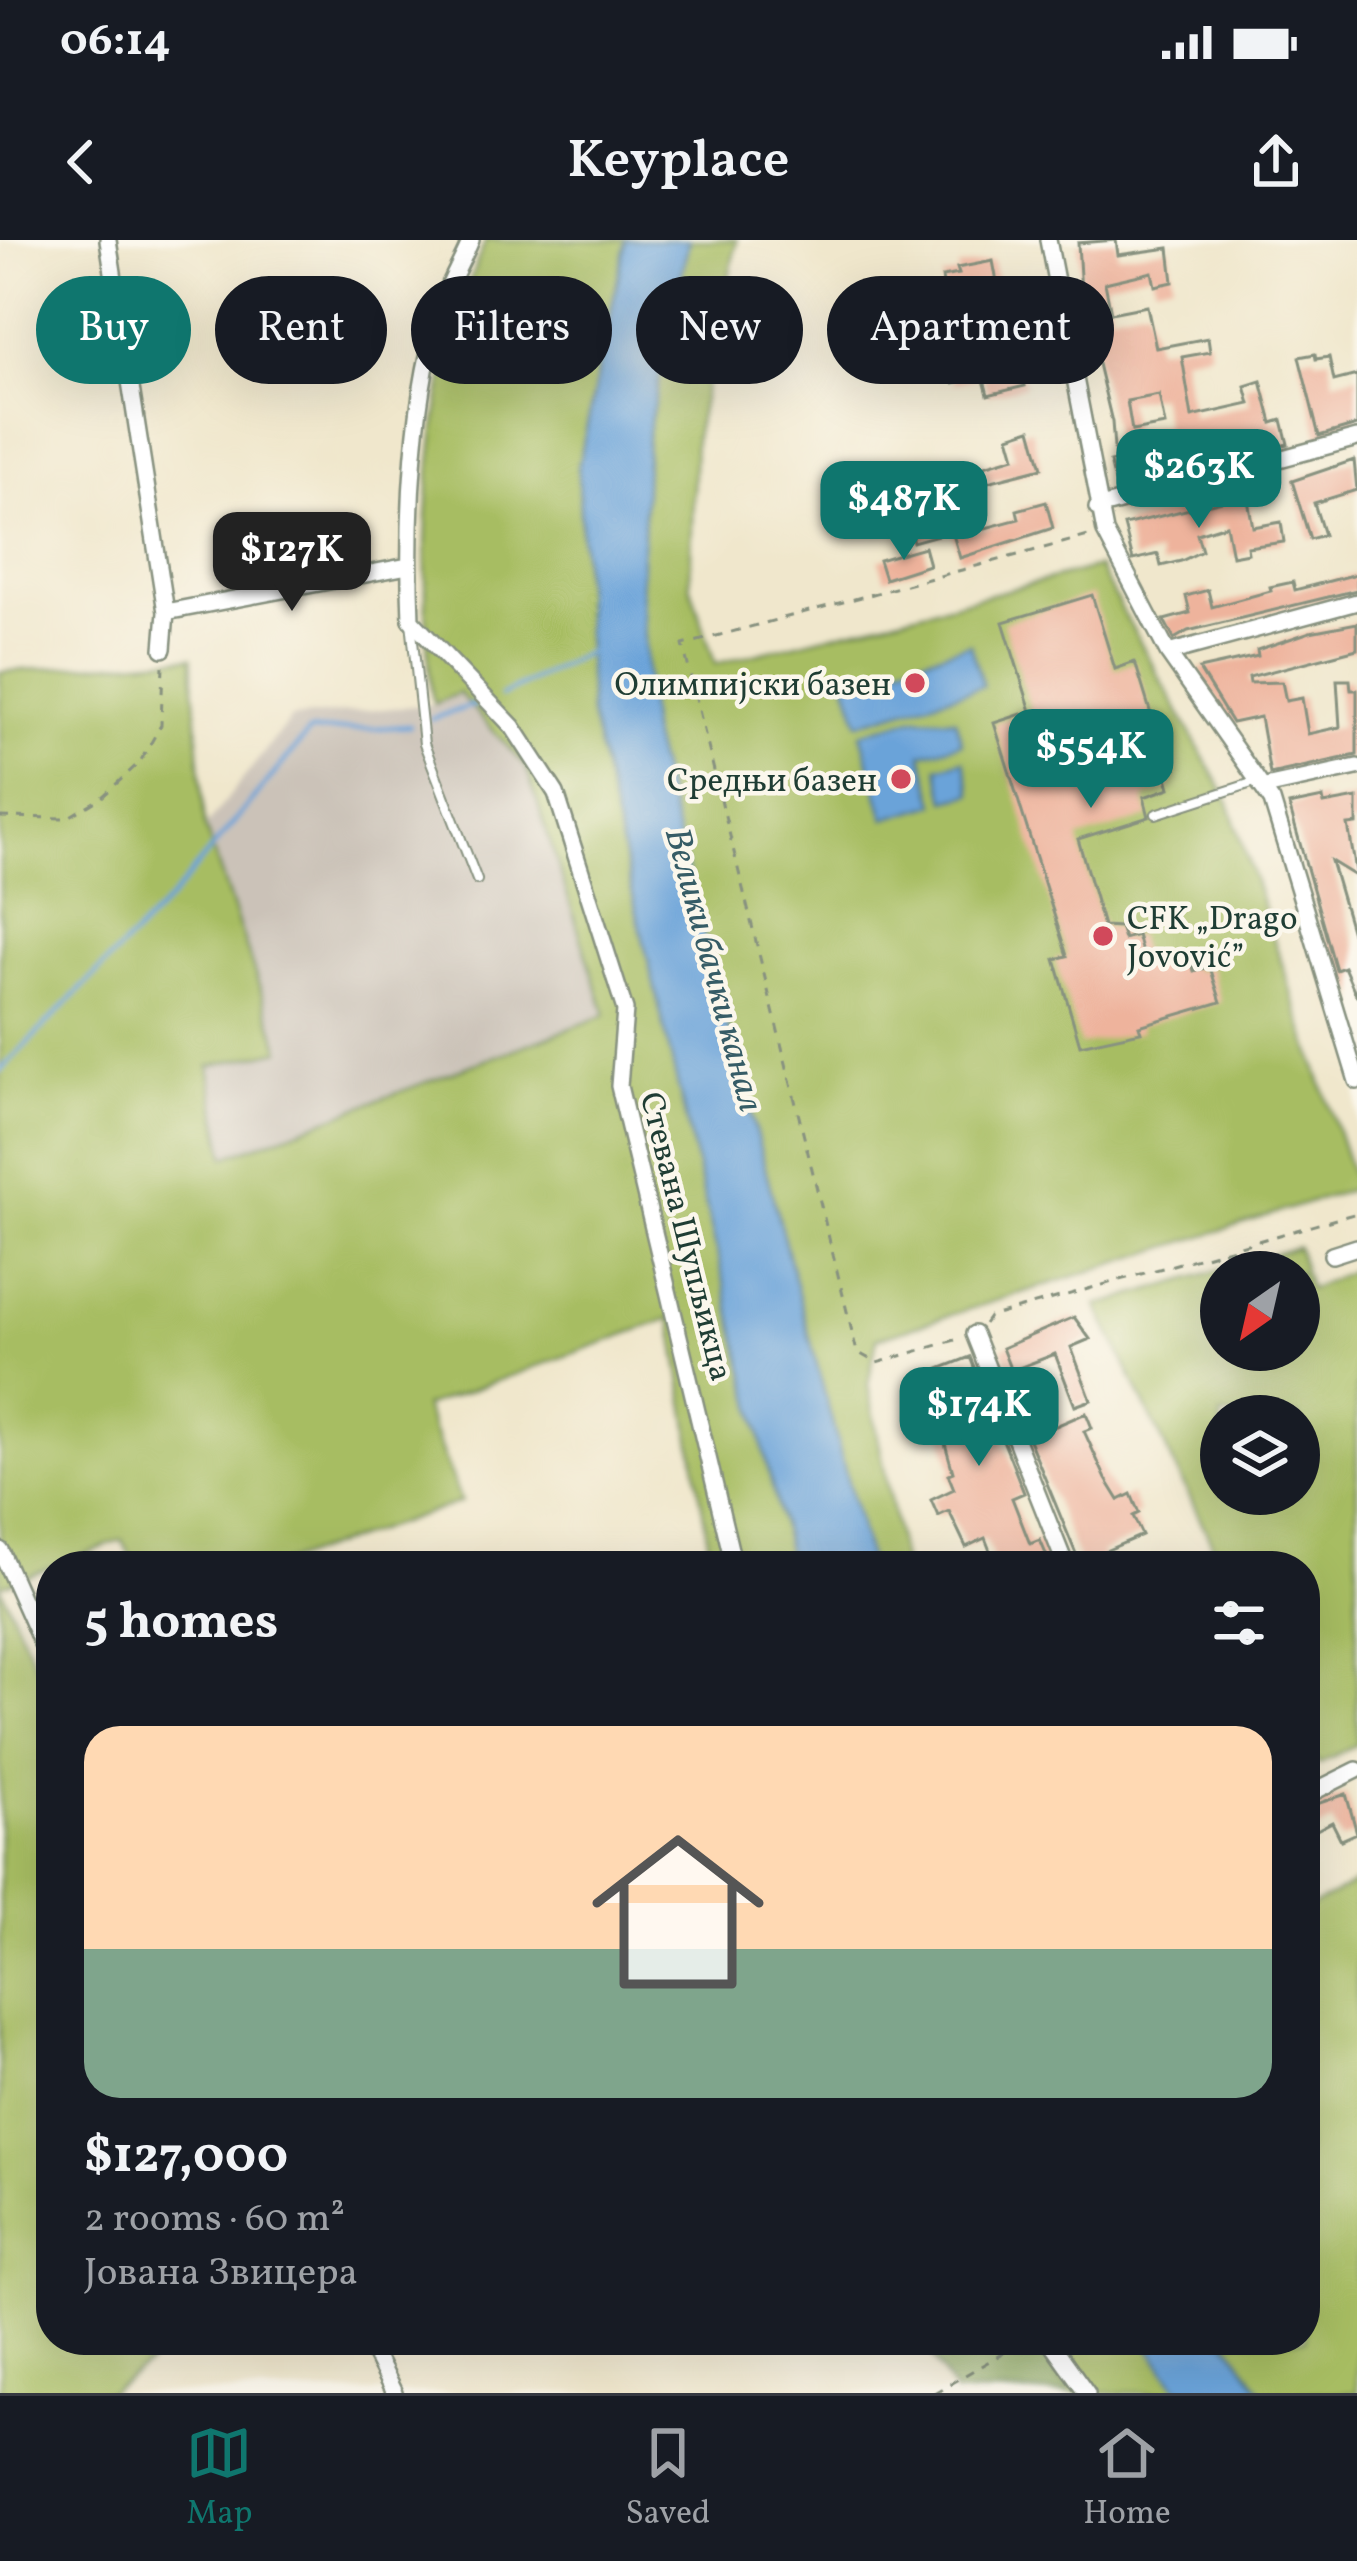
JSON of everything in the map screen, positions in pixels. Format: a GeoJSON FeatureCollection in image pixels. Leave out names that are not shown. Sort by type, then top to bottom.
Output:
{"type":"FeatureCollection","features":[{"type":"Feature","properties":{"kind":"street"},"geometry":{"type":"LineString","coordinates":[[108,240],[166,612],[164,649]]}},
{"type":"Feature","properties":{"kind":"street"},"geometry":{"type":"LineString","coordinates":[[411,620],[408,566],[425,388],[444,298],[470,240]]}},
{"type":"Feature","properties":{"kind":"street"},"geometry":{"type":"LineString","coordinates":[[1048,240],[1105,532],[1168,653],[1214,724],[1262,784],[1357,1082]]}},
{"type":"Feature","properties":{"kind":"street"},"geometry":{"type":"LineString","coordinates":[[1097,508],[1357,438]]}},
{"type":"Feature","properties":{"kind":"street"},"geometry":{"type":"LineString","coordinates":[[166,612],[408,566]]}},
{"type":"Feature","properties":{"kind":"street"},"geometry":{"type":"LineString","coordinates":[[1168,653],[1357,602]]}},
{"type":"Feature","properties":{"kind":"street","name":"Стевана Шупљикца"},"geometry":{"type":"LineString","coordinates":[[411,620],[535,756],[578,848],[625,1010],[619,1086],[730,1551]]}},
{"type":"Feature","properties":{"kind":"street"},"geometry":{"type":"LineString","coordinates":[[1262,784],[1357,767]]}},
{"type":"Feature","properties":{"kind":"street"},"geometry":{"type":"LineString","coordinates":[[1332,1255],[1357,1247]]}},
{"type":"Feature","properties":{"kind":"street"},"geometry":{"type":"LineString","coordinates":[[974,1334],[1060,1551]]}},
{"type":"Feature","properties":{"kind":"street"},"geometry":{"type":"LineString","coordinates":[[0,1550],[36,1630]]}},
{"type":"Feature","properties":{"kind":"street"},"geometry":{"type":"LineString","coordinates":[[1320,1788],[1357,1770]]}},
{"type":"Feature","properties":{"kind":"street"},"geometry":{"type":"LineString","coordinates":[[375,2355],[394,2393]]}},
{"type":"Feature","properties":{"kind":"street"},"geometry":{"type":"LineString","coordinates":[[1059,2355],[1087,2393]]}},
{"type":"Feature","properties":{"kind":"lane"},"geometry":{"type":"LineString","coordinates":[[411,620],[424,744],[477,880]]}},
{"type":"Feature","properties":{"kind":"lane"},"geometry":{"type":"LineString","coordinates":[[1156,814],[1262,784]]}},
{"type":"Feature","properties":{"kind":"path"},"geometry":{"type":"LineString","coordinates":[[1105,532],[683,645],[857,1352],[877,1363],[974,1334],[989,1317],[1357,1213]]}},
{"type":"Feature","properties":{"kind":"path"},"geometry":{"type":"LineString","coordinates":[[0,817],[67,818],[101,798],[140,762],[161,725],[164,649]]}},
{"type":"Feature","properties":{"kind":"path"},"geometry":{"type":"LineString","coordinates":[[934,2393],[1000,2355]]}},
{"type":"Feature","properties":{"kind":"shaded area"},"geometry":{"type":"Polygon","coordinates":[[[459,693],[526,767],[607,1015],[225,1157],[208,1066],[281,1049],[205,827],[291,718],[434,704],[459,693]]]}},
{"type":"Feature","properties":{"kind":"green space"},"geometry":{"type":"Polygon","coordinates":[[[486,240],[626,240],[612,306],[612,276],[472,276],[486,240]]]}},
{"type":"Feature","properties":{"kind":"green space"},"geometry":{"type":"Polygon","coordinates":[[[689,240],[737,240],[729,276],[681,276],[689,240]]]}},
{"type":"Feature","properties":{"kind":"green space"},"geometry":{"type":"Polygon","coordinates":[[[443,384],[596,384],[578,468],[590,713],[787,1551],[710,1551],[671,1318],[424,1407],[461,1502],[318,1551],[128,1551],[122,1540],[93,1551],[36,1551],[36,1572],[0,1586],[0,672],[192,657],[205,827],[281,1050],[209,1066],[225,1157],[606,1015],[526,767],[459,693],[434,704],[426,577],[431,461],[443,384]]]}},
{"type":"Feature","properties":{"kind":"green space"},"geometry":{"type":"Polygon","coordinates":[[[658,384],[706,384],[695,437],[690,584],[715,664],[1098,567],[1228,800],[1356,1188],[877,1338],[868,1385],[900,1551],[866,1551],[650,732],[641,585],[647,436],[658,384]]]}},
{"type":"Feature","properties":{"kind":"green space"},"geometry":{"type":"Polygon","coordinates":[[[1357,1268],[1357,1744],[1320,1763],[1320,1551],[1216,1551],[1097,1306],[1200,1276],[1200,1371],[1320,1371],[1320,1284],[1357,1268]]]}},
{"type":"Feature","properties":{"kind":"green space"},"geometry":{"type":"Polygon","coordinates":[[[0,1586],[36,1666],[36,2355],[162,2355],[108,2393],[0,2393],[0,1586]]]}},
{"type":"Feature","properties":{"kind":"green space"},"geometry":{"type":"Polygon","coordinates":[[[1357,1882],[1357,2393],[1263,2393],[1237,2355],[1320,2355],[1320,1902],[1357,1882]]]}},
{"type":"Feature","properties":{"kind":"green space"},"geometry":{"type":"Polygon","coordinates":[[[931,2355],[1044,2355],[1070,2393],[954,2393],[931,2355]]]}},
{"type":"Feature","properties":{"kind":"green space"},"geometry":{"type":"Polygon","coordinates":[[[1044,2355],[1155,2355],[1182,2393],[1070,2393],[1044,2355]]]}},
{"type":"Feature","properties":{"kind":"water"},"geometry":{"type":"Polygon","coordinates":[[[626,240],[689,240],[681,276],[636,276],[636,384],[658,384],[647,436],[641,585],[650,732],[866,1551],[787,1551],[590,713],[578,468],[596,384],[612,384],[612,306],[626,240]]]}},
{"type":"Feature","properties":{"kind":"water","name":"Олимпијски базен"},"geometry":{"type":"Polygon","coordinates":[[[970,644],[983,686],[859,723],[846,681],[970,644]]]}},
{"type":"Feature","properties":{"kind":"water","name":"Средњи базен"},"geometry":{"type":"Polygon","coordinates":[[[916,717],[955,719],[962,743],[922,754],[936,804],[885,819],[861,733],[916,717]]]}},
{"type":"Feature","properties":{"kind":"water"},"geometry":{"type":"Polygon","coordinates":[[[964,760],[972,794],[946,800],[938,767],[964,760]]]}},
{"type":"Feature","properties":{"kind":"water"},"geometry":{"type":"Polygon","coordinates":[[[1155,2355],[1236,2355],[1263,2393],[1182,2393],[1155,2355]]]}},
{"type":"Feature","properties":{"kind":"building"},"geometry":{"type":"Polygon","coordinates":[[[1116,240],[1118,255],[1169,248],[1173,282],[1155,286],[1152,272],[1114,281],[1114,276],[1080,276],[1078,243],[1116,240]]]}},
{"type":"Feature","properties":{"kind":"building"},"geometry":{"type":"Polygon","coordinates":[[[993,261],[996,276],[948,276],[959,274],[957,268],[993,261]]]}},
{"type":"Feature","properties":{"kind":"building"},"geometry":{"type":"Polygon","coordinates":[[[1147,306],[1156,348],[1208,338],[1210,352],[1182,357],[1192,417],[1250,404],[1245,386],[1261,381],[1272,423],[1282,420],[1288,444],[1240,454],[1236,436],[1200,444],[1203,458],[1171,465],[1173,475],[1117,490],[1110,462],[1115,461],[1103,384],[1114,384],[1114,312],[1147,306]],[[1159,395],[1127,401],[1132,431],[1165,425],[1159,395]]]}},
{"type":"Feature","properties":{"kind":"building"},"geometry":{"type":"Polygon","coordinates":[[[1315,354],[1316,359],[1329,357],[1334,381],[1357,375],[1357,425],[1319,436],[1299,357],[1315,354]]]}},
{"type":"Feature","properties":{"kind":"building"},"geometry":{"type":"Polygon","coordinates":[[[985,384],[1025,384],[1025,386],[988,395],[985,384]]]}},
{"type":"Feature","properties":{"kind":"building"},"geometry":{"type":"Polygon","coordinates":[[[1031,429],[1042,468],[988,482],[984,466],[1015,457],[1009,436],[1031,429]]]}},
{"type":"Feature","properties":{"kind":"building"},"geometry":{"type":"Polygon","coordinates":[[[1354,460],[1357,490],[1314,503],[1324,535],[1310,539],[1292,481],[1354,460]]]}},
{"type":"Feature","properties":{"kind":"building"},"geometry":{"type":"Polygon","coordinates":[[[1247,495],[1253,527],[1281,522],[1284,542],[1247,547],[1248,553],[1232,556],[1226,525],[1197,534],[1202,551],[1181,561],[1161,566],[1158,554],[1133,560],[1124,525],[1247,495]]]}},
{"type":"Feature","properties":{"kind":"building"},"geometry":{"type":"Polygon","coordinates":[[[960,497],[971,532],[1019,519],[1017,510],[1046,502],[1053,528],[960,558],[952,531],[913,542],[904,510],[960,497]]]}},
{"type":"Feature","properties":{"kind":"building"},"geometry":{"type":"Polygon","coordinates":[[[924,547],[929,565],[885,579],[879,560],[924,547]]]}},
{"type":"Feature","properties":{"kind":"building"},"geometry":{"type":"Polygon","coordinates":[[[1357,574],[1357,590],[1188,631],[1174,639],[1164,620],[1190,613],[1186,596],[1208,590],[1212,607],[1271,591],[1270,587],[1293,582],[1295,590],[1357,574]]]}},
{"type":"Feature","properties":{"kind":"building"},"geometry":{"type":"Polygon","coordinates":[[[1092,595],[1115,669],[1135,662],[1154,724],[1161,722],[1176,768],[1165,771],[1170,788],[1144,797],[1149,817],[1078,839],[1103,926],[1120,927],[1124,939],[1137,935],[1145,963],[1188,951],[1194,971],[1210,967],[1221,1002],[1139,1026],[1141,1032],[1080,1045],[1055,959],[1067,956],[994,723],[1031,711],[1003,622],[1092,595]]]}},
{"type":"Feature","properties":{"kind":"building"},"geometry":{"type":"Polygon","coordinates":[[[1357,623],[1357,649],[1249,677],[1250,683],[1282,682],[1286,701],[1302,698],[1308,734],[1340,727],[1337,680],[1350,680],[1351,690],[1357,690],[1357,755],[1270,774],[1260,717],[1232,723],[1199,669],[1258,656],[1257,650],[1310,632],[1357,623]]]}},
{"type":"Feature","properties":{"kind":"building"},"geometry":{"type":"Polygon","coordinates":[[[1323,798],[1324,804],[1357,798],[1357,824],[1348,825],[1357,877],[1331,861],[1357,950],[1357,997],[1344,967],[1336,970],[1289,805],[1323,798]]]}},
{"type":"Feature","properties":{"kind":"building"},"geometry":{"type":"Polygon","coordinates":[[[1074,1317],[1090,1339],[1071,1347],[1091,1400],[1075,1406],[1055,1354],[1011,1371],[1002,1348],[1074,1317]]]}},
{"type":"Feature","properties":{"kind":"building"},"geometry":{"type":"Polygon","coordinates":[[[970,1357],[1024,1493],[1012,1498],[1030,1544],[1040,1540],[1045,1551],[990,1551],[985,1538],[966,1547],[949,1511],[938,1516],[931,1500],[954,1489],[948,1474],[953,1472],[932,1397],[924,1400],[918,1385],[929,1381],[926,1374],[970,1357]]]}},
{"type":"Feature","properties":{"kind":"building"},"geometry":{"type":"Polygon","coordinates":[[[1086,1413],[1092,1428],[1084,1431],[1106,1479],[1119,1500],[1131,1494],[1139,1513],[1133,1516],[1142,1535],[1106,1551],[1075,1551],[1023,1425],[1044,1416],[1049,1429],[1086,1413]]]}},
{"type":"Feature","properties":{"kind":"building"},"geometry":{"type":"Polygon","coordinates":[[[1346,1794],[1357,1833],[1341,1840],[1332,1822],[1320,1828],[1320,1803],[1346,1794]]]}},
{"type":"Feature","properties":{"kind":"waterway"},"geometry":{"type":"LineString","coordinates":[[501,696],[592,650]]}},
{"type":"Feature","properties":{"kind":"waterway"},"geometry":{"type":"LineString","coordinates":[[431,719],[477,704]]}},
{"type":"Feature","properties":{"kind":"waterway"},"geometry":{"type":"LineString","coordinates":[[0,1071],[170,899],[309,732],[410,726]]}},
{"type":"Feature","properties":{"kind":"place","name":"Олимпијски базен"},"geometry":{"type":"Point","coordinates":[915,683]}},
{"type":"Feature","properties":{"kind":"place","name":"Средњи базен"},"geometry":{"type":"Point","coordinates":[901,779]}},
{"type":"Feature","properties":{"kind":"place","name":"CFK „Drago Jovović”"},"geometry":{"type":"Point","coordinates":[1103,936]}},
{"type":"Feature","properties":{"kind":"water label","name":"Велики бачки канал"},"geometry":{"type":"Point","coordinates":[716,969]}}]}
